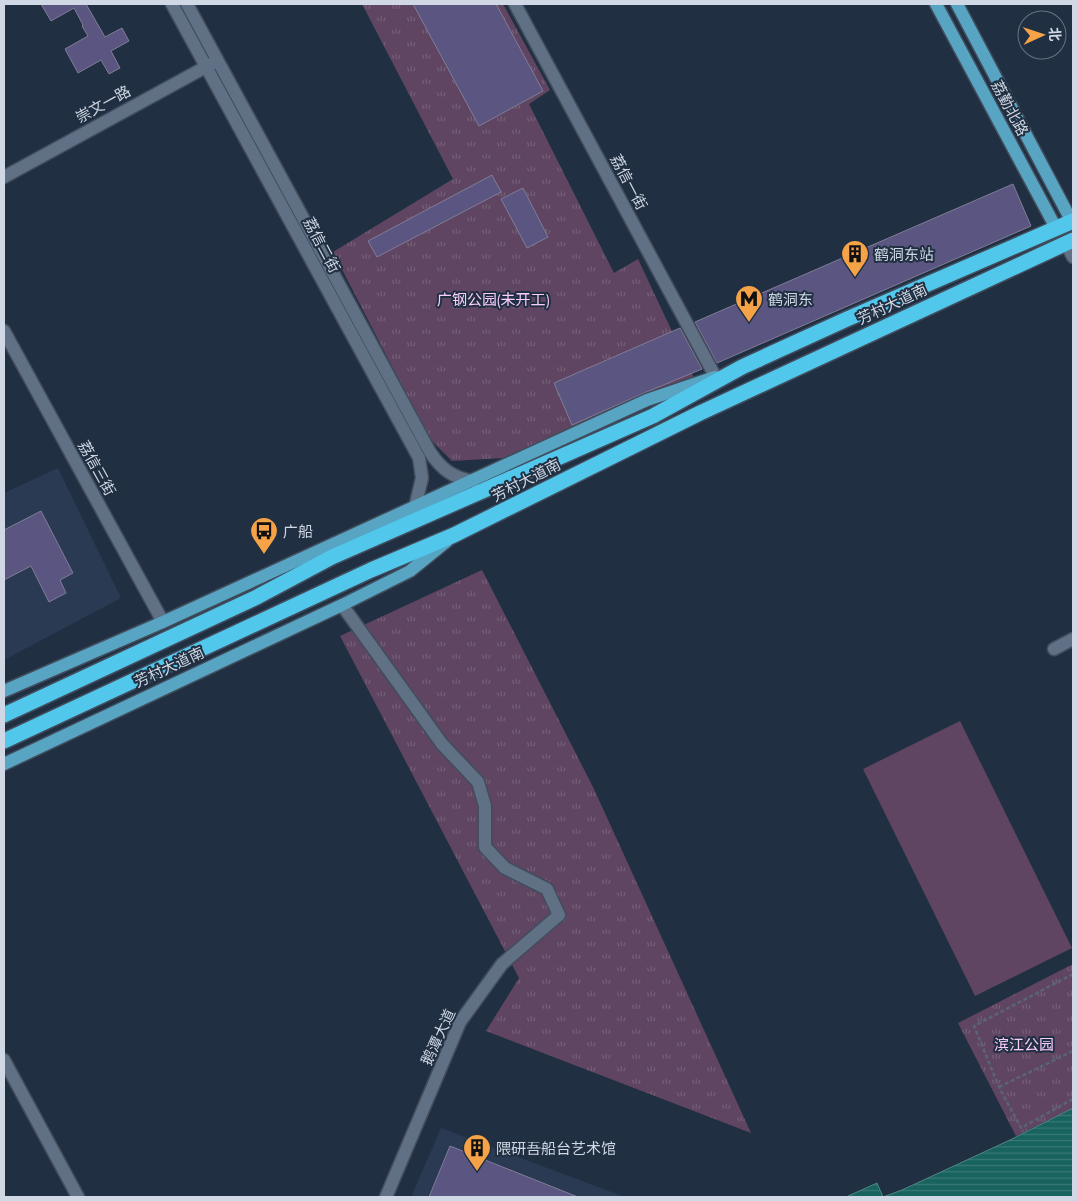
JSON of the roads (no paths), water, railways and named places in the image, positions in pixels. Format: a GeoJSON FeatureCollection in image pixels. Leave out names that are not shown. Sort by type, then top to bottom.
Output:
{"type":"FeatureCollection","features":[{"type":"Feature","properties":{"kind":"highway","name":"芳村大道南"},"geometry":{"type":"LineString","coordinates":[[742,367],[1072,221]]}},
{"type":"Feature","properties":{"kind":"highway","name":"芳村大道南"},"geometry":{"type":"LineString","coordinates":[[454,535],[700,413],[1071,247]]}},
{"type":"Feature","properties":{"kind":"highway"},"geometry":{"type":"LineString","coordinates":[[4,715],[257,596],[332,557],[653,416],[742,367]]}},
{"type":"Feature","properties":{"kind":"highway"},"geometry":{"type":"LineString","coordinates":[[4,741],[371,570],[454,535]]}},
{"type":"Feature","properties":{"kind":"main road","name":"荔勤北路"},"geometry":{"type":"LineString","coordinates":[[936,4],[1056,228]]}},
{"type":"Feature","properties":{"kind":"main road","name":"荔勤北路"},"geometry":{"type":"LineString","coordinates":[[958,4],[1072,221]]}},
{"type":"Feature","properties":{"kind":"main road","name":"芳村大道南"},"geometry":{"type":"LineString","coordinates":[[4,691],[46,671],[163,622],[647,400],[742,367]]}},
{"type":"Feature","properties":{"kind":"main road","name":"芳村大道南"},"geometry":{"type":"LineString","coordinates":[[4,764],[342,605],[410,571],[454,535]]}},
{"type":"Feature","properties":{"kind":"street","name":"荔信二街"},"geometry":{"type":"LineString","coordinates":[[172,4],[212,64],[430,452],[436,461],[455,477],[473,481]]}},
{"type":"Feature","properties":{"kind":"street","name":"荔信二街"},"geometry":{"type":"LineString","coordinates":[[187,4],[212,64],[418,458],[421,465],[422,478],[415,507]]}},
{"type":"Feature","properties":{"kind":"street","name":"荔信一街"},"geometry":{"type":"LineString","coordinates":[[515,4],[715,376]]}},
{"type":"Feature","properties":{"kind":"street","name":"崇文一路"},"geometry":{"type":"LineString","coordinates":[[4,177],[212,64]]}},
{"type":"Feature","properties":{"kind":"street","name":"荔信三街"},"geometry":{"type":"LineString","coordinates":[[4,331],[163,622]]}},
{"type":"Feature","properties":{"kind":"street","name":"鹅潭大道"},"geometry":{"type":"LineString","coordinates":[[342,605],[442,744],[478,782],[485,806],[485,847],[505,868],[547,889],[559,915],[502,964],[460,1022],[386,1197]]}},
{"type":"Feature","properties":{"kind":"street"},"geometry":{"type":"LineString","coordinates":[[1054,649],[1073,640]]}},
{"type":"Feature","properties":{"kind":"street"},"geometry":{"type":"LineString","coordinates":[[4,1060],[78,1197]]}},
{"type":"Feature","properties":{"kind":"place","name":"鹤洞东站"},"geometry":{"type":"Point","coordinates":[855,278]}},
{"type":"Feature","properties":{"kind":"place","name":"鹤洞东"},"geometry":{"type":"Point","coordinates":[749,323]}},
{"type":"Feature","properties":{"kind":"place","name":"广船"},"geometry":{"type":"Point","coordinates":[264,555]}},
{"type":"Feature","properties":{"kind":"place","name":"隈研吾船台艺术馆"},"geometry":{"type":"Point","coordinates":[477,1172]}},
{"type":"Feature","properties":{"kind":"park label","name":"广钢公园(未开工)"},"geometry":{"type":"Point","coordinates":[493,299]}},
{"type":"Feature","properties":{"kind":"park label","name":"滨江公园"},"geometry":{"type":"Point","coordinates":[1024,1044]}}]}
